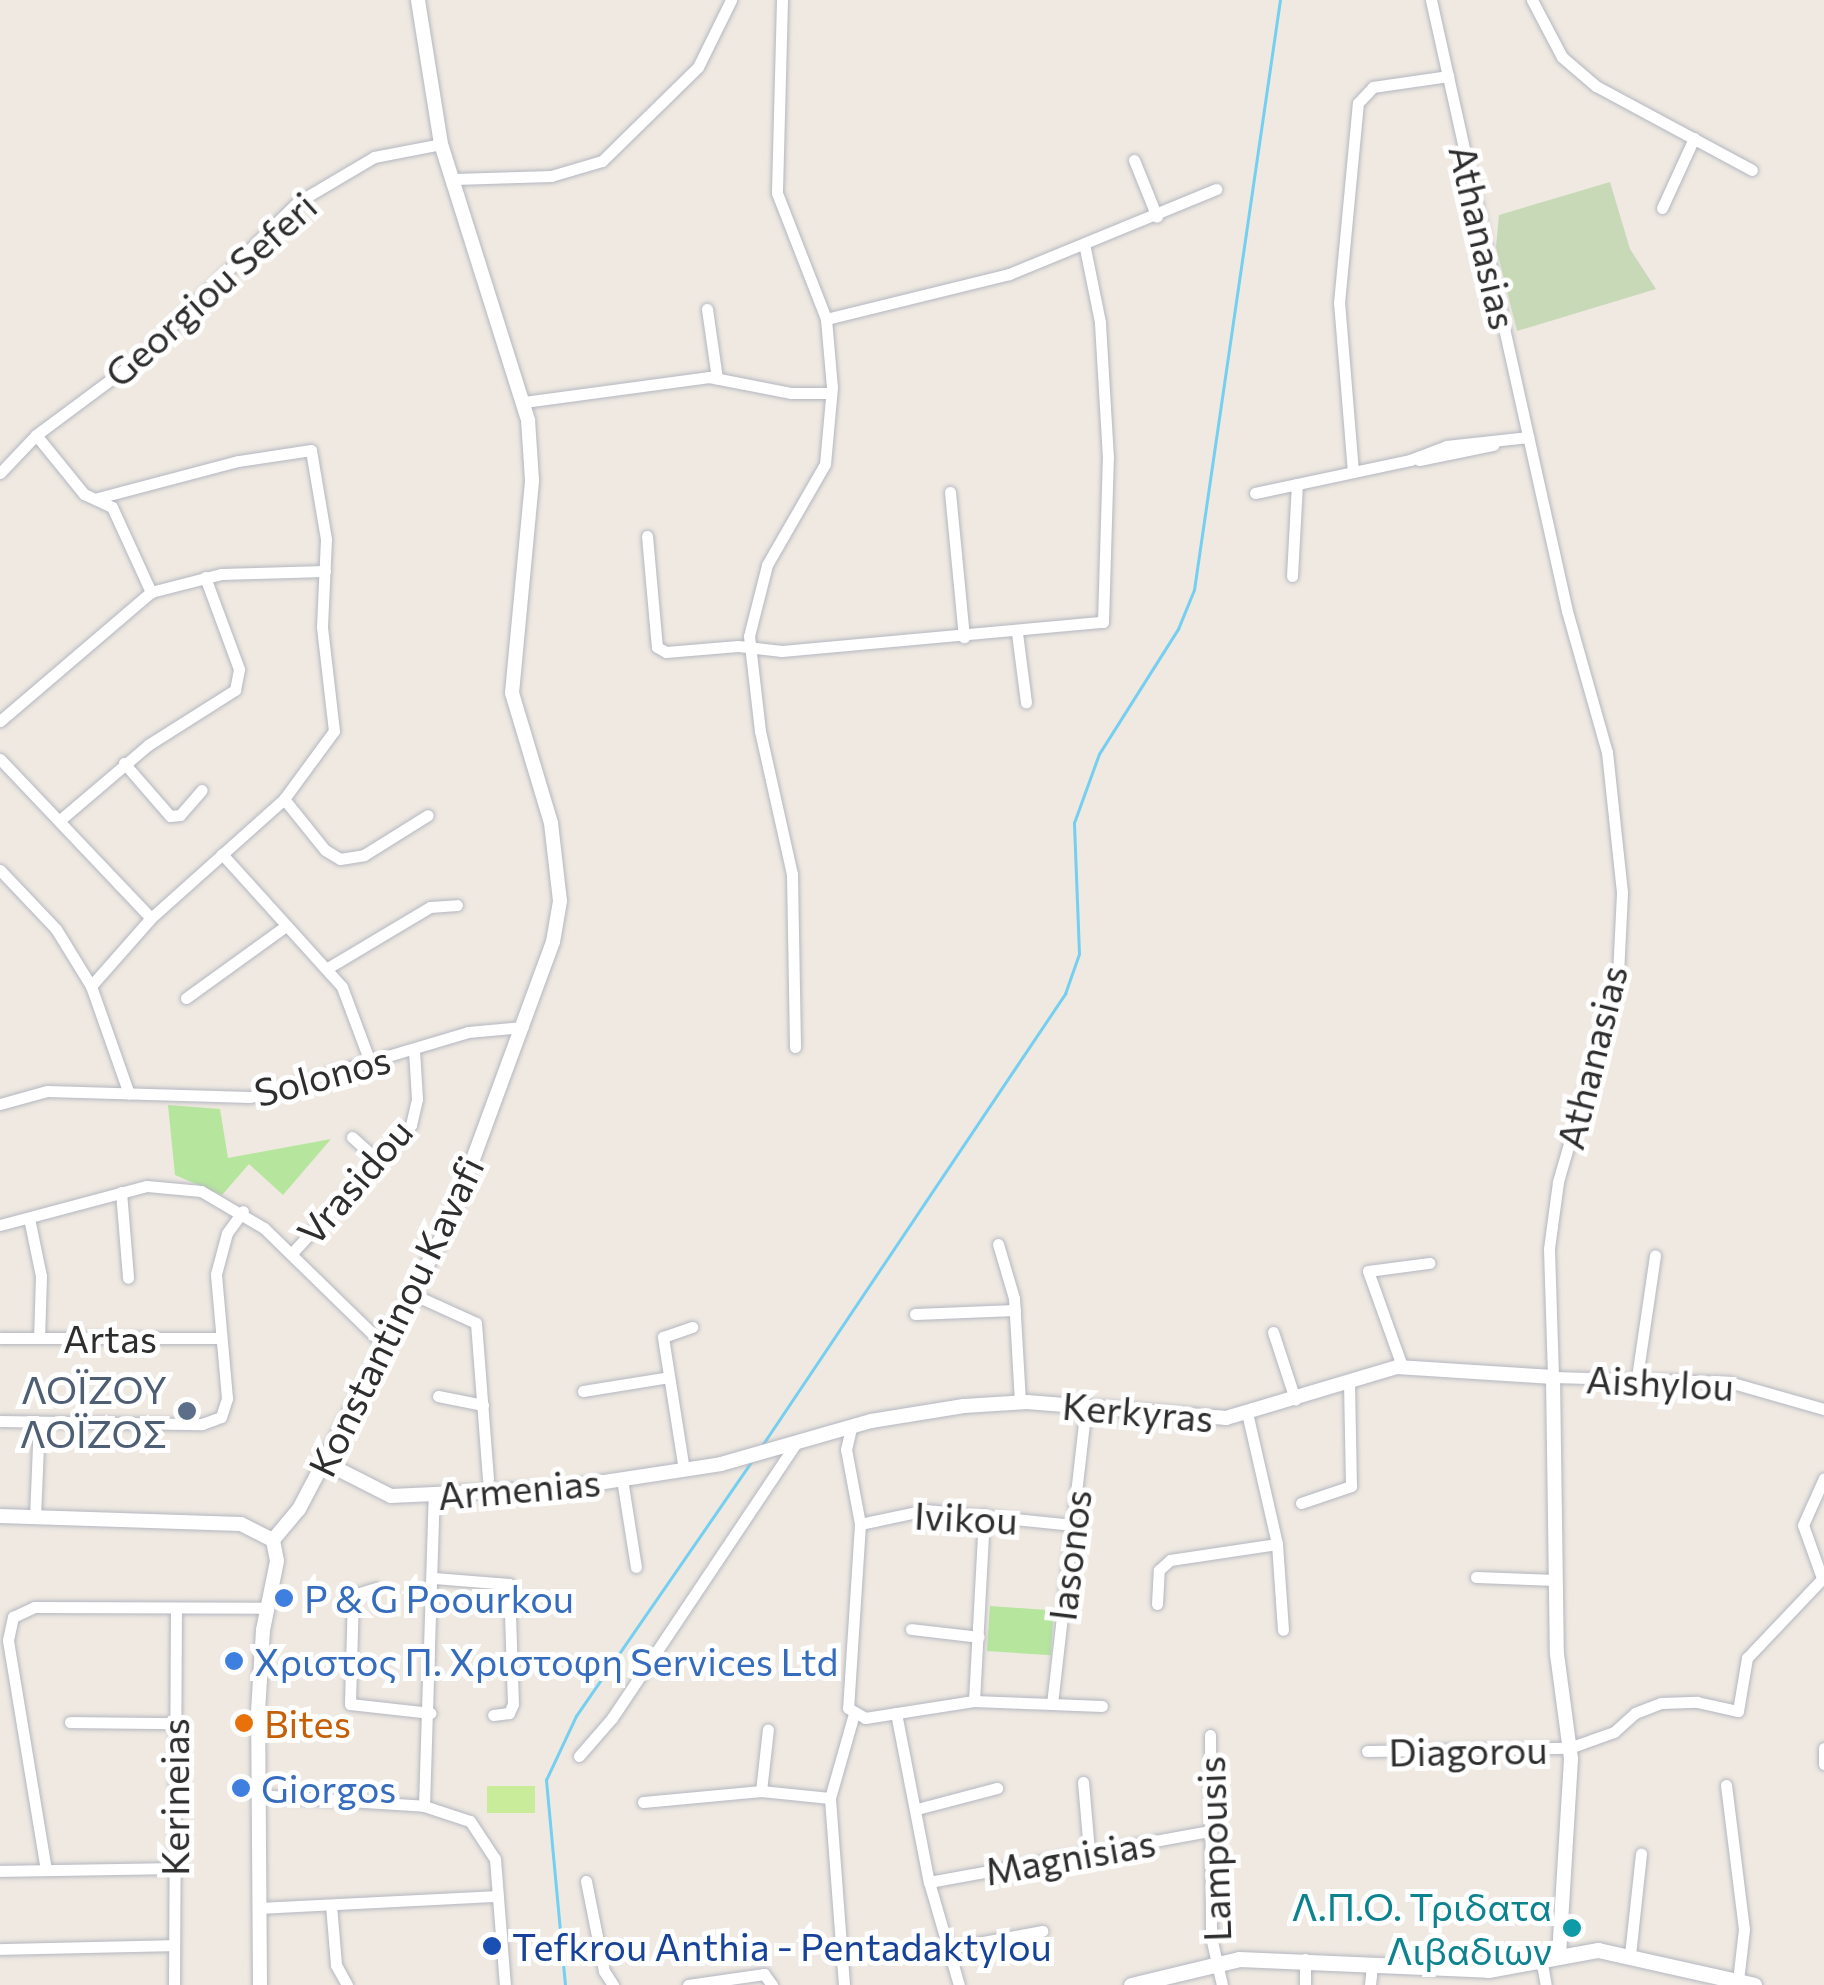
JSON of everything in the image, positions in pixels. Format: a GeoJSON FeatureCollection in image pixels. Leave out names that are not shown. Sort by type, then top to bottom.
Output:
{"type":"FeatureCollection","features":[{"type":"Feature","properties":{"kind":"main road"},"geometry":{"type":"LineString","coordinates":[[1138,1984],[1217,1964],[1306,1959],[1372,1966],[1488,1970],[1559,1953],[1630,1955],[1746,1983]]}},
{"type":"Feature","properties":{"kind":"street","name":"Konstantinou Kavafi"},"geometry":{"type":"LineString","coordinates":[[274,1540],[324,1462],[382,1343],[451,1219],[523,1027],[560,900],[551,823],[512,693],[532,480],[524,402],[441,144],[418,0]]}},
{"type":"Feature","properties":{"kind":"street"},"geometry":{"type":"LineString","coordinates":[[454,179],[552,176],[602,161],[698,67],[731,0]]}},
{"type":"Feature","properties":{"kind":"street"},"geometry":{"type":"LineString","coordinates":[[782,0],[778,193],[826,319],[831,393],[825,464],[767,565],[750,647],[760,732],[792,874],[796,1047]]}},
{"type":"Feature","properties":{"kind":"street","name":"Athanasias"},"geometry":{"type":"LineString","coordinates":[[1431,0],[1528,437],[1607,752],[1622,893],[1618,975],[1558,1182],[1549,1249],[1557,1654],[1569,1748],[1559,1953]]}},
{"type":"Feature","properties":{"kind":"street"},"geometry":{"type":"LineString","coordinates":[[1532,0],[1562,57],[1596,86],[1752,170]]}},
{"type":"Feature","properties":{"kind":"street"},"geometry":{"type":"LineString","coordinates":[[1352,472],[1339,303],[1358,104],[1372,87],[1448,76]]}},
{"type":"Feature","properties":{"kind":"street"},"geometry":{"type":"LineString","coordinates":[[1662,208],[1694,138]]}},
{"type":"Feature","properties":{"kind":"street","name":"Georgiou Seferi"},"geometry":{"type":"LineString","coordinates":[[0,474],[36,435],[137,360],[298,202],[374,157],[441,144]]}},
{"type":"Feature","properties":{"kind":"street"},"geometry":{"type":"LineString","coordinates":[[1134,160],[1157,217]]}},
{"type":"Feature","properties":{"kind":"street"},"geometry":{"type":"LineString","coordinates":[[826,319],[1009,274],[1085,248],[1216,189]]}},
{"type":"Feature","properties":{"kind":"street"},"geometry":{"type":"LineString","coordinates":[[647,536],[660,650],[750,647],[782,651],[1097,625],[1107,611],[1100,322],[1085,248]]}},
{"type":"Feature","properties":{"kind":"street"},"geometry":{"type":"LineString","coordinates":[[707,310],[716,378]]}},
{"type":"Feature","properties":{"kind":"street"},"geometry":{"type":"LineString","coordinates":[[524,402],[716,378],[791,393],[831,393]]}},
{"type":"Feature","properties":{"kind":"street"},"geometry":{"type":"LineString","coordinates":[[36,435],[84,494],[98,498],[117,516],[151,592]]}},
{"type":"Feature","properties":{"kind":"street"},"geometry":{"type":"LineString","coordinates":[[1255,493],[1410,460],[1446,446],[1528,437]]}},
{"type":"Feature","properties":{"kind":"street"},"geometry":{"type":"LineString","coordinates":[[91,986],[151,918],[284,799],[334,732],[322,627],[326,539],[311,450],[238,460],[98,498]]}},
{"type":"Feature","properties":{"kind":"street"},"geometry":{"type":"LineString","coordinates":[[1292,576],[1297,484]]}},
{"type":"Feature","properties":{"kind":"street"},"geometry":{"type":"LineString","coordinates":[[950,492],[964,637]]}},
{"type":"Feature","properties":{"kind":"street"},"geometry":{"type":"LineString","coordinates":[[0,722],[151,592],[204,576],[324,571]]}},
{"type":"Feature","properties":{"kind":"street"},"geometry":{"type":"LineString","coordinates":[[60,820],[124,763],[238,685],[239,669],[204,576]]}},
{"type":"Feature","properties":{"kind":"street"},"geometry":{"type":"LineString","coordinates":[[1016,633],[1026,702]]}},
{"type":"Feature","properties":{"kind":"street"},"geometry":{"type":"LineString","coordinates":[[0,758],[151,918]]}},
{"type":"Feature","properties":{"kind":"street"},"geometry":{"type":"LineString","coordinates":[[124,763],[170,816],[180,815],[202,790]]}},
{"type":"Feature","properties":{"kind":"street"},"geometry":{"type":"LineString","coordinates":[[284,799],[324,850],[340,859],[364,855],[428,815]]}},
{"type":"Feature","properties":{"kind":"street"},"geometry":{"type":"LineString","coordinates":[[222,854],[348,998],[370,1062]]}},
{"type":"Feature","properties":{"kind":"street"},"geometry":{"type":"LineString","coordinates":[[0,870],[56,929],[91,986],[129,1094]]}},
{"type":"Feature","properties":{"kind":"street"},"geometry":{"type":"LineString","coordinates":[[326,969],[430,907],[456,905]]}},
{"type":"Feature","properties":{"kind":"street"},"geometry":{"type":"LineString","coordinates":[[186,998],[283,928]]}},
{"type":"Feature","properties":{"kind":"street","name":"Solonos"},"geometry":{"type":"LineString","coordinates":[[0,1104],[47,1091],[250,1097],[468,1032],[523,1027]]}},
{"type":"Feature","properties":{"kind":"street","name":"Vrasidou"},"geometry":{"type":"LineString","coordinates":[[292,1253],[379,1161],[414,1117],[414,1050]]}},
{"type":"Feature","properties":{"kind":"street"},"geometry":{"type":"LineString","coordinates":[[352,1136],[379,1161]]}},
{"type":"Feature","properties":{"kind":"street"},"geometry":{"type":"LineString","coordinates":[[0,1225],[122,1192],[182,1186],[243,1211],[292,1253],[382,1343]]}},
{"type":"Feature","properties":{"kind":"street"},"geometry":{"type":"LineString","coordinates":[[122,1192],[128,1278]]}},
{"type":"Feature","properties":{"kind":"street"},"geometry":{"type":"LineString","coordinates":[[0,1421],[202,1424],[221,1417],[227,1398],[216,1274],[227,1233],[243,1211]]}},
{"type":"Feature","properties":{"kind":"street"},"geometry":{"type":"LineString","coordinates":[[30,1218],[40,1276],[39,1338]]}},
{"type":"Feature","properties":{"kind":"street"},"geometry":{"type":"LineString","coordinates":[[998,1244],[1015,1310],[1020,1402]]}},
{"type":"Feature","properties":{"kind":"street"},"geometry":{"type":"LineString","coordinates":[[1636,1384],[1654,1255]]}},
{"type":"Feature","properties":{"kind":"street"},"geometry":{"type":"LineString","coordinates":[[1402,1366],[1368,1272],[1428,1263]]}},
{"type":"Feature","properties":{"kind":"street"},"geometry":{"type":"LineString","coordinates":[[410,1293],[476,1323],[488,1479]]}},
{"type":"Feature","properties":{"kind":"street"},"geometry":{"type":"LineString","coordinates":[[915,1314],[1015,1310]]}},
{"type":"Feature","properties":{"kind":"street"},"geometry":{"type":"LineString","coordinates":[[684,1470],[663,1337],[692,1326]]}},
{"type":"Feature","properties":{"kind":"street"},"geometry":{"type":"LineString","coordinates":[[1272,1332],[1295,1400]]}},
{"type":"Feature","properties":{"kind":"street","name":"Artas"},"geometry":{"type":"LineString","coordinates":[[0,1338],[220,1338]]}},
{"type":"Feature","properties":{"kind":"street","name":"Kerkyras"},"geometry":{"type":"LineString","coordinates":[[721,1464],[903,1414],[1020,1402],[1248,1417],[1348,1380],[1402,1366],[1552,1376]]}},
{"type":"Feature","properties":{"kind":"street","name":"Aishylou"},"geometry":{"type":"LineString","coordinates":[[1552,1376],[1636,1384],[1729,1382],[1824,1409]]}},
{"type":"Feature","properties":{"kind":"street"},"geometry":{"type":"LineString","coordinates":[[583,1392],[669,1377]]}},
{"type":"Feature","properties":{"kind":"street"},"geometry":{"type":"LineString","coordinates":[[1301,1504],[1351,1486],[1348,1380]]}},
{"type":"Feature","properties":{"kind":"street"},"geometry":{"type":"LineString","coordinates":[[438,1396],[484,1404]]}},
{"type":"Feature","properties":{"kind":"street","name":"Iasonos"},"geometry":{"type":"LineString","coordinates":[[1052,1704],[1086,1405]]}},
{"type":"Feature","properties":{"kind":"street"},"geometry":{"type":"LineString","coordinates":[[1248,1417],[1277,1544],[1282,1630]]}},
{"type":"Feature","properties":{"kind":"street"},"geometry":{"type":"LineString","coordinates":[[35,1517],[39,1422]]}},
{"type":"Feature","properties":{"kind":"street"},"geometry":{"type":"LineString","coordinates":[[844,1985],[830,1798],[854,1714],[844,1698],[860,1524],[846,1448],[851,1428]]}},
{"type":"Feature","properties":{"kind":"street"},"geometry":{"type":"LineString","coordinates":[[579,1756],[612,1718],[793,1444]]}},
{"type":"Feature","properties":{"kind":"street","name":"Armenias"},"geometry":{"type":"LineString","coordinates":[[324,1462],[377,1493],[434,1496],[622,1479],[721,1464]]}},
{"type":"Feature","properties":{"kind":"street"},"geometry":{"type":"LineString","coordinates":[[1823,1577],[1802,1525],[1824,1478]]}},
{"type":"Feature","properties":{"kind":"street"},"geometry":{"type":"LineString","coordinates":[[622,1479],[636,1568]]}},
{"type":"Feature","properties":{"kind":"street"},"geometry":{"type":"LineString","coordinates":[[424,1806],[430,1714],[434,1496]]}},
{"type":"Feature","properties":{"kind":"street","name":"Ivikou"},"geometry":{"type":"LineString","coordinates":[[860,1524],[910,1512],[984,1514],[1072,1525]]}},
{"type":"Feature","properties":{"kind":"street"},"geometry":{"type":"LineString","coordinates":[[974,1701],[984,1514]]}},
{"type":"Feature","properties":{"kind":"street"},"geometry":{"type":"LineString","coordinates":[[0,1516],[250,1525],[274,1540],[277,1561],[266,1608],[256,1794],[260,1985]]}},
{"type":"Feature","properties":{"kind":"street"},"geometry":{"type":"LineString","coordinates":[[1158,1604],[1158,1578],[1167,1561],[1277,1544]]}},
{"type":"Feature","properties":{"kind":"street"},"geometry":{"type":"LineString","coordinates":[[1476,1577],[1556,1580]]}},
{"type":"Feature","properties":{"kind":"street","name":"Diagorou"},"geometry":{"type":"LineString","coordinates":[[1367,1751],[1569,1748],[1614,1732],[1635,1713],[1661,1703],[1697,1702],[1738,1711],[1747,1658],[1823,1577]]}},
{"type":"Feature","properties":{"kind":"street"},"geometry":{"type":"LineString","coordinates":[[434,1578],[509,1584],[513,1704],[509,1713],[494,1716]]}},
{"type":"Feature","properties":{"kind":"street"},"geometry":{"type":"LineString","coordinates":[[376,1588],[353,1595],[350,1704],[430,1714]]}},
{"type":"Feature","properties":{"kind":"street"},"geometry":{"type":"LineString","coordinates":[[46,1870],[8,1640],[13,1617],[34,1608],[266,1608]]}},
{"type":"Feature","properties":{"kind":"street","name":"Kerineias"},"geometry":{"type":"LineString","coordinates":[[174,1985],[176,1609]]}},
{"type":"Feature","properties":{"kind":"street"},"geometry":{"type":"LineString","coordinates":[[911,1629],[979,1637]]}},
{"type":"Feature","properties":{"kind":"street"},"geometry":{"type":"LineString","coordinates":[[854,1714],[896,1713],[974,1701],[1102,1706]]}},
{"type":"Feature","properties":{"kind":"street"},"geometry":{"type":"LineString","coordinates":[[896,1713],[929,1882],[959,1985]]}},
{"type":"Feature","properties":{"kind":"street"},"geometry":{"type":"LineString","coordinates":[[70,1722],[174,1723]]}},
{"type":"Feature","properties":{"kind":"street"},"geometry":{"type":"LineString","coordinates":[[761,1792],[768,1729]]}},
{"type":"Feature","properties":{"kind":"street","name":"Lampousis"},"geometry":{"type":"LineString","coordinates":[[1210,1734],[1217,1964],[1222,1985]]}},
{"type":"Feature","properties":{"kind":"street"},"geometry":{"type":"LineString","coordinates":[[1824,1748],[1824,1764]]}},
{"type":"Feature","properties":{"kind":"street"},"geometry":{"type":"LineString","coordinates":[[1083,1782],[1089,1851]]}},
{"type":"Feature","properties":{"kind":"street"},"geometry":{"type":"LineString","coordinates":[[1726,1786],[1744,1929],[1746,1983]]}},
{"type":"Feature","properties":{"kind":"street"},"geometry":{"type":"LineString","coordinates":[[917,1809],[997,1788]]}},
{"type":"Feature","properties":{"kind":"street"},"geometry":{"type":"LineString","coordinates":[[643,1802],[761,1792],[830,1798]]}},
{"type":"Feature","properties":{"kind":"street"},"geometry":{"type":"LineString","coordinates":[[256,1794],[424,1806],[462,1816],[484,1834],[494,1859],[503,1985]]}},
{"type":"Feature","properties":{"kind":"street","name":"Magnisias"},"geometry":{"type":"LineString","coordinates":[[929,1882],[1211,1831]]}},
{"type":"Feature","properties":{"kind":"street"},"geometry":{"type":"LineString","coordinates":[[1630,1955],[1641,1854]]}},
{"type":"Feature","properties":{"kind":"street"},"geometry":{"type":"LineString","coordinates":[[0,1871],[174,1868]]}},
{"type":"Feature","properties":{"kind":"street"},"geometry":{"type":"LineString","coordinates":[[586,1881],[604,1972],[612,1985]]}},
{"type":"Feature","properties":{"kind":"street"},"geometry":{"type":"LineString","coordinates":[[258,1908],[498,1896]]}},
{"type":"Feature","properties":{"kind":"street"},"geometry":{"type":"LineString","coordinates":[[331,1905],[336,1965],[346,1985]]}},
{"type":"Feature","properties":{"kind":"street"},"geometry":{"type":"LineString","coordinates":[[951,1948],[1042,1931]]}},
{"type":"Feature","properties":{"kind":"street"},"geometry":{"type":"LineString","coordinates":[[0,1949],[174,1945]]}},
{"type":"Feature","properties":{"kind":"street"},"geometry":{"type":"LineString","coordinates":[[1540,1958],[1546,1985]]}},
{"type":"Feature","properties":{"kind":"street"},"geometry":{"type":"LineString","coordinates":[[1305,1985],[1306,1959]]}},
{"type":"Feature","properties":{"kind":"street"},"geometry":{"type":"LineString","coordinates":[[1370,1985],[1372,1966]]}},
{"type":"Feature","properties":{"kind":"street"},"geometry":{"type":"LineString","coordinates":[[688,1985],[764,1974],[772,1985]]}},
{"type":"Feature","properties":{"kind":"green space"},"geometry":{"type":"Polygon","coordinates":[[[1610,182],[1630,249],[1656,289],[1517,331],[1496,247],[1499,215],[1610,182]]]}},
{"type":"Feature","properties":{"kind":"green space"},"geometry":{"type":"Polygon","coordinates":[[[168,1105],[220,1109],[228,1158],[331,1139],[283,1195],[249,1164],[222,1195],[175,1175],[168,1105]]]}},
{"type":"Feature","properties":{"kind":"green space"},"geometry":{"type":"Polygon","coordinates":[[[990,1606],[1054,1610],[1051,1655],[987,1651],[990,1606]]]}},
{"type":"Feature","properties":{"kind":"green space"},"geometry":{"type":"Polygon","coordinates":[[[487,1786],[535,1786],[535,1813],[487,1813],[487,1786]]]}},
{"type":"Feature","properties":{"kind":"waterway"},"geometry":{"type":"LineString","coordinates":[[761,1447],[1065,994],[1079,954],[1074,823],[1099,754],[1178,629],[1194,590],[1280,0]]}},
{"type":"Feature","properties":{"kind":"waterway"},"geometry":{"type":"LineString","coordinates":[[565,1985],[546,1780],[576,1716],[751,1462]]}},
{"type":"Feature","properties":{"kind":"place","name":"ΛΟΪΖΟΥ ΛΟΪΖΟΣ"},"geometry":{"type":"Point","coordinates":[187,1411]}},
{"type":"Feature","properties":{"kind":"place","name":"P & G Poourkou"},"geometry":{"type":"Point","coordinates":[284,1598]}},
{"type":"Feature","properties":{"kind":"place","name":"Χριστος Π. Χριστοφη Services Ltd"},"geometry":{"type":"Point","coordinates":[234,1661]}},
{"type":"Feature","properties":{"kind":"place","name":"Bites"},"geometry":{"type":"Point","coordinates":[244,1723]}},
{"type":"Feature","properties":{"kind":"place","name":"Giorgos"},"geometry":{"type":"Point","coordinates":[241,1788]}},
{"type":"Feature","properties":{"kind":"place","name":"Λ.Π.Ο. Τριδατα Λιβαδιων"},"geometry":{"type":"Point","coordinates":[1572,1928]}},
{"type":"Feature","properties":{"kind":"place","name":"Tefkrou Anthia - Pentadaktylou"},"geometry":{"type":"Point","coordinates":[492,1946]}}]}
